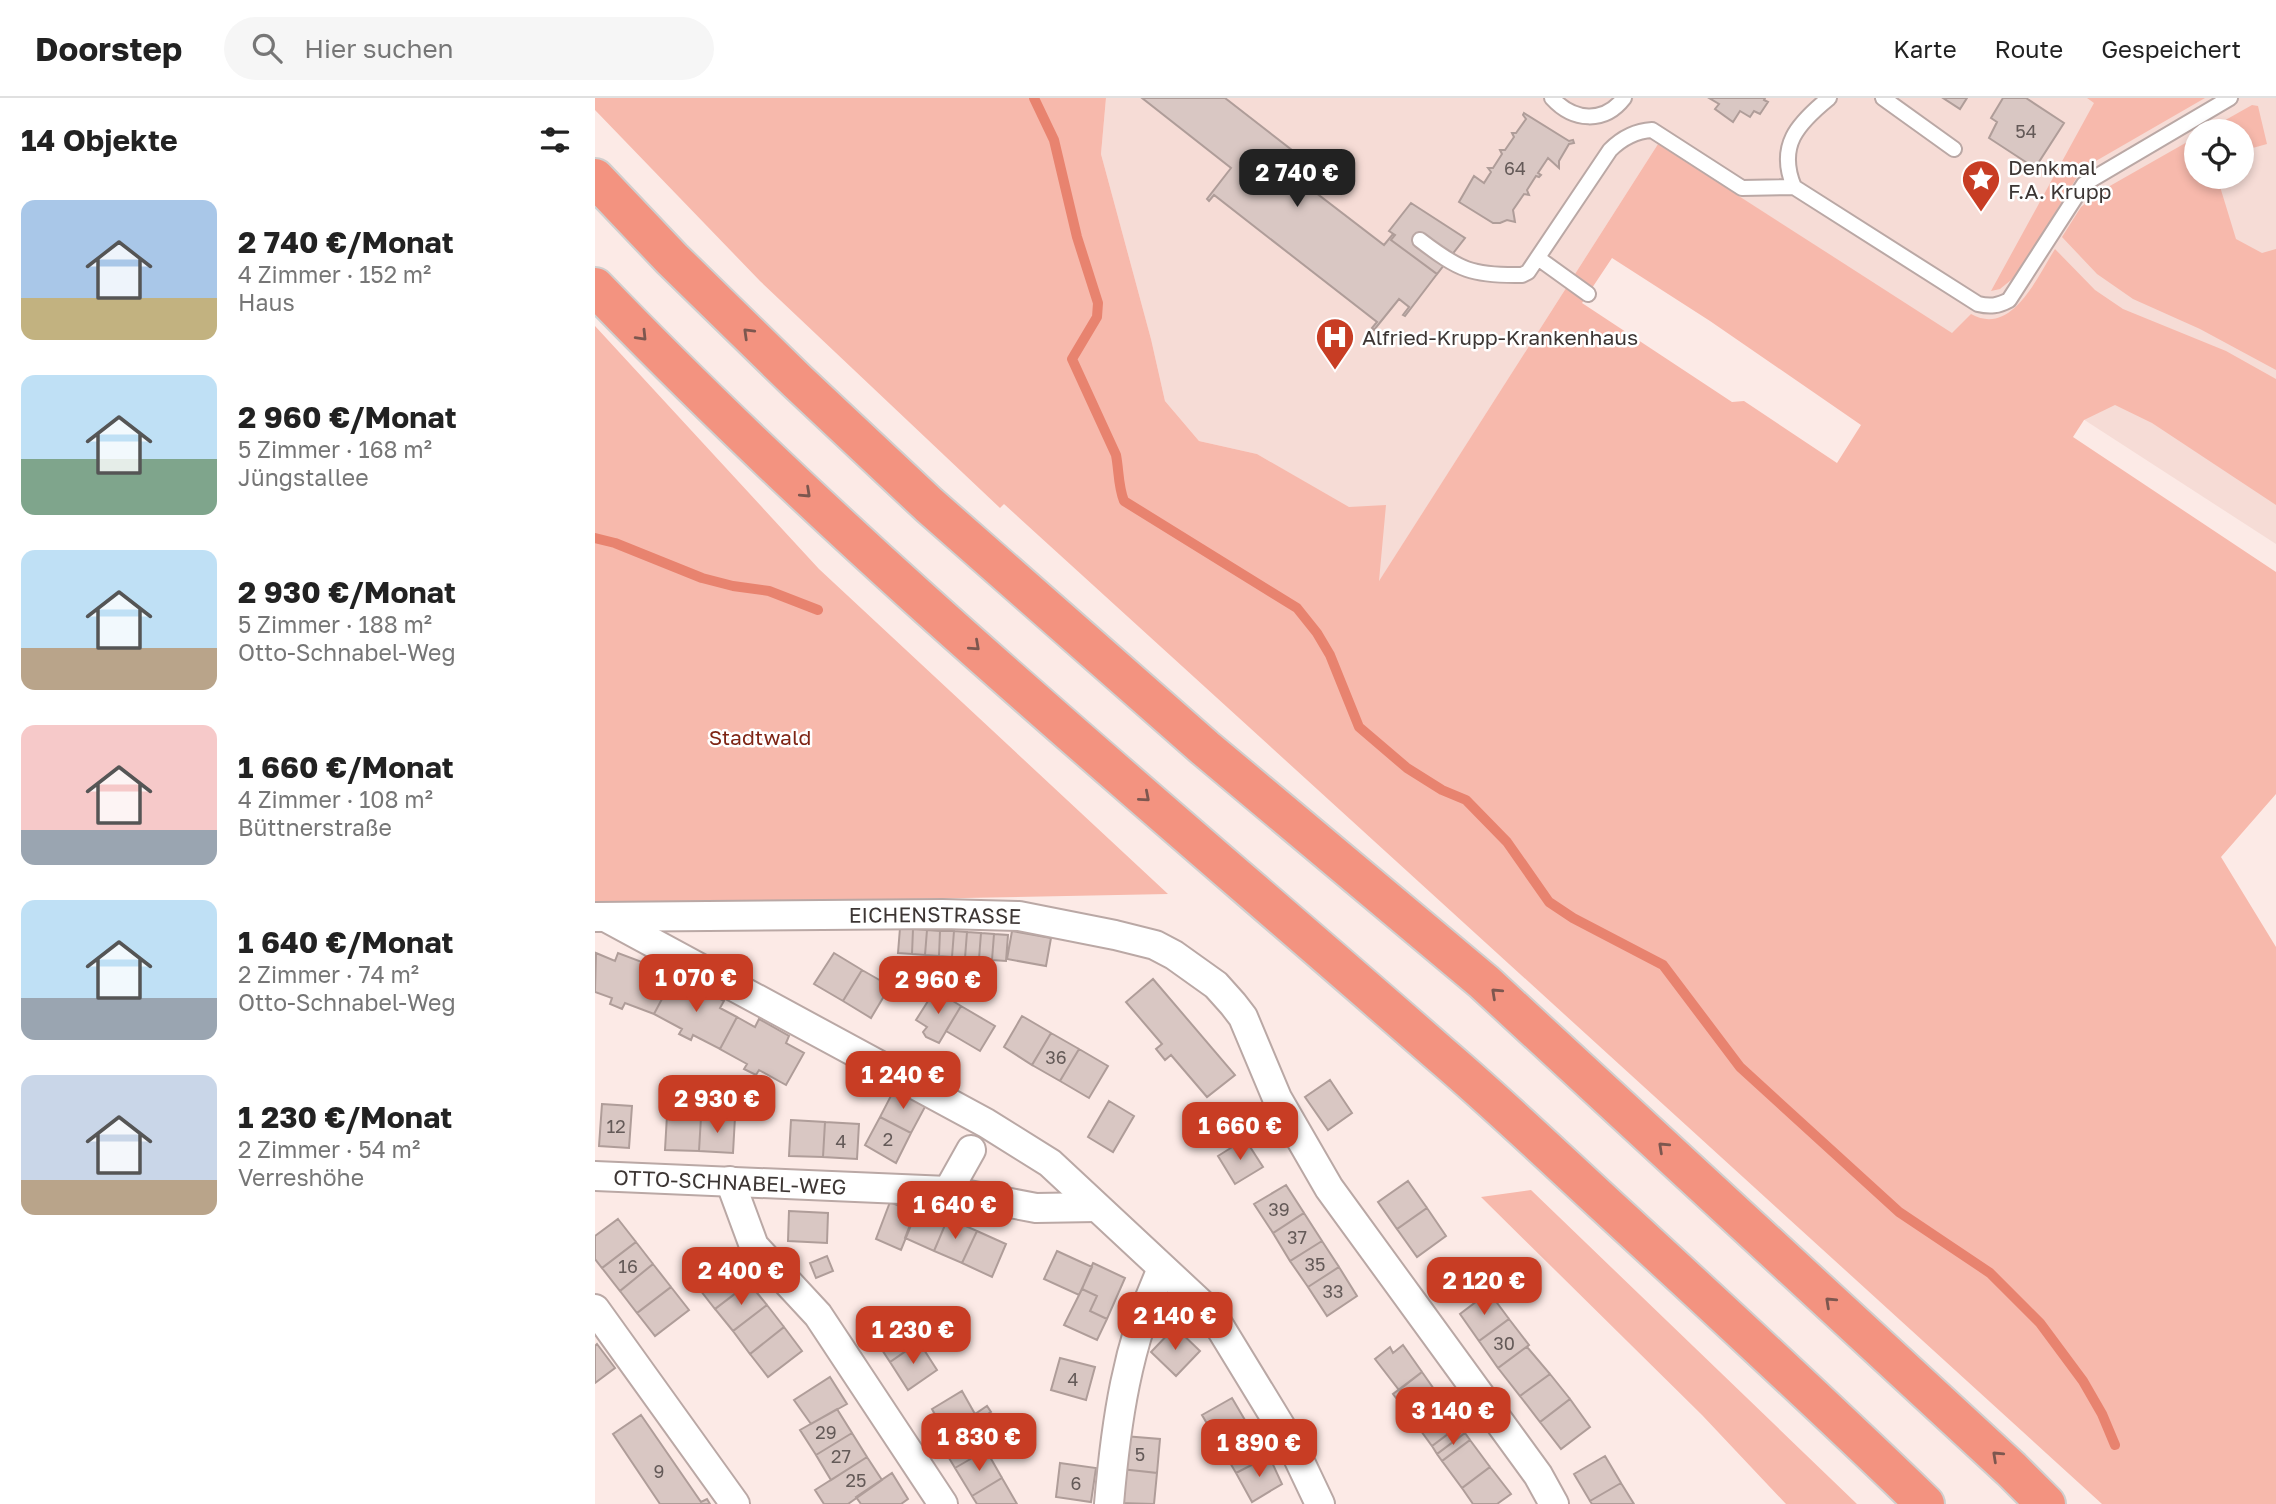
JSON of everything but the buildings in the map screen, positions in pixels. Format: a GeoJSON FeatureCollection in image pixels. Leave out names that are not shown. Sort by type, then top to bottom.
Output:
{"type":"FeatureCollection","features":[{"type":"Feature","properties":{"kind":"highway"},"geometry":{"type":"LineString","coordinates":[[595,178],[797,381],[929,505],[1205,748],[1484,982],[2046,1504]]}},
{"type":"Feature","properties":{"kind":"highway"},"geometry":{"type":"LineString","coordinates":[[595,287],[649,343],[839,524],[1104,761],[1444,1057],[1925,1504]]}},
{"type":"Feature","properties":{"kind":"street","name":"EICHENSTRASSE"},"geometry":{"type":"LineString","coordinates":[[601,917],[928,914],[1019,916],[1155,945],[1174,955],[1216,985],[1243,1017],[1277,1098],[1329,1188],[1538,1475],[1554,1504]]}},
{"type":"Feature","properties":{"kind":"street"},"geometry":{"type":"LineString","coordinates":[[601,917],[986,1124],[1049,1163],[1212,1314],[1292,1444],[1320,1504]]}},
{"type":"Feature","properties":{"kind":"street"},"geometry":{"type":"LineString","coordinates":[[948,1191],[971,1150]]}},
{"type":"Feature","properties":{"kind":"street","name":"OTTO-SCHNABEL-WEG"},"geometry":{"type":"LineString","coordinates":[[595,1175],[948,1191],[1036,1208],[1096,1207]]}},
{"type":"Feature","properties":{"kind":"street"},"geometry":{"type":"LineString","coordinates":[[730,1181],[754,1246],[818,1315],[943,1504]]}},
{"type":"Feature","properties":{"kind":"street"},"geometry":{"type":"LineString","coordinates":[[1109,1504],[1115,1433],[1127,1365],[1147,1300],[1162,1269]]}},
{"type":"Feature","properties":{"kind":"street"},"geometry":{"type":"LineString","coordinates":[[595,1309],[735,1504]]}},
{"type":"Feature","properties":{"kind":"lane"},"geometry":{"type":"LineString","coordinates":[[1552,98],[1568,112],[1584,117],[1596,117],[1614,109],[1624,98]]}},
{"type":"Feature","properties":{"kind":"lane"},"geometry":{"type":"LineString","coordinates":[[1794,187],[1787,169],[1788,150],[1796,131],[1829,98]]}},
{"type":"Feature","properties":{"kind":"lane"},"geometry":{"type":"LineString","coordinates":[[1883,98],[1954,149]]}},
{"type":"Feature","properties":{"kind":"lane"},"geometry":{"type":"LineString","coordinates":[[1420,240],[1459,268],[1472,272],[1522,275],[1528,272],[1538,258],[1610,150],[1621,140],[1637,132],[1652,130],[1742,188],[1794,187],[1977,304],[1988,307],[2000,305],[2009,300],[2084,184],[2230,98]]}},
{"type":"Feature","properties":{"kind":"lane"},"geometry":{"type":"LineString","coordinates":[[1538,258],[1588,294]]}},
{"type":"Feature","properties":{"kind":"shaded area","name":"Alfried-Krupp-Krankenhaus"},"geometry":{"type":"Polygon","coordinates":[[[1106,98],[2276,98],[2276,544],[1658,144],[1378,583],[1349,508],[1257,454],[1199,441],[1165,401],[1101,154],[1106,98]]]}},
{"type":"Feature","properties":{"kind":"green space"},"geometry":{"type":"Polygon","coordinates":[[[595,98],[1106,98],[1101,154],[1165,401],[1199,441],[1257,454],[1349,507],[1386,505],[1379,581],[1658,144],[1952,333],[1971,314],[1986,319],[2011,311],[2022,301],[2055,249],[2095,290],[2123,309],[2226,351],[2276,379],[2276,505],[2152,423],[2115,405],[2084,420],[2073,437],[2276,572],[2276,794],[2221,857],[2276,947],[2276,1504],[2102,1504],[1004,504],[1000,508],[760,281],[595,110],[595,98]],[[1612,258],[1582,303],[1732,402],[1744,401],[1837,463],[1861,425],[1710,321],[1612,258]]]}},
{"type":"Feature","properties":{"kind":"green space"},"geometry":{"type":"Polygon","coordinates":[[[2087,98],[2205,98],[2082,169],[2016,276],[2000,289],[1991,291],[2094,103],[2087,98]]]}},
{"type":"Feature","properties":{"kind":"green space"},"geometry":{"type":"Polygon","coordinates":[[[2252,105],[2258,106],[2267,144],[2254,148],[2254,119],[2227,119],[2252,105]]]}},
{"type":"Feature","properties":{"kind":"green space"},"geometry":{"type":"Polygon","coordinates":[[[2184,144],[2184,189],[2221,189],[2236,239],[2262,253],[2276,249],[2276,370],[2200,329],[2133,299],[2097,274],[2062,237],[2081,207],[2101,191],[2184,144]]]}},
{"type":"Feature","properties":{"kind":"green space","name":"Stadtwald"},"geometry":{"type":"Polygon","coordinates":[[[595,326],[819,569],[1168,894],[595,905],[595,326]]]}},
{"type":"Feature","properties":{"kind":"green space"},"geometry":{"type":"Polygon","coordinates":[[[1531,1190],[1857,1504],[1786,1504],[1702,1415],[1481,1197],[1531,1190]]]}},
{"type":"Feature","properties":{"kind":"waterway"},"geometry":{"type":"LineString","coordinates":[[1034,98],[1054,140],[1077,237],[1098,303],[1097,317],[1072,359],[1116,455],[1124,501],[1297,608],[1330,655],[1359,727],[1407,768],[1442,790],[1466,800],[1507,842],[1549,902],[1573,918],[1663,965],[1740,1067],[1899,1212],[1990,1273],[2040,1323],[2083,1381],[2102,1414],[2115,1445]]}},
{"type":"Feature","properties":{"kind":"waterway"},"geometry":{"type":"LineString","coordinates":[[595,538],[615,543],[702,578],[769,591],[818,610]]}},
{"type":"Feature","properties":{"kind":"place","name":"Denkmal F.A. Krupp"},"geometry":{"type":"Point","coordinates":[1981,213]}},
{"type":"Feature","properties":{"kind":"place","name":"Alfried-Krupp-Krankenhaus"},"geometry":{"type":"Point","coordinates":[1335,371]}}]}
